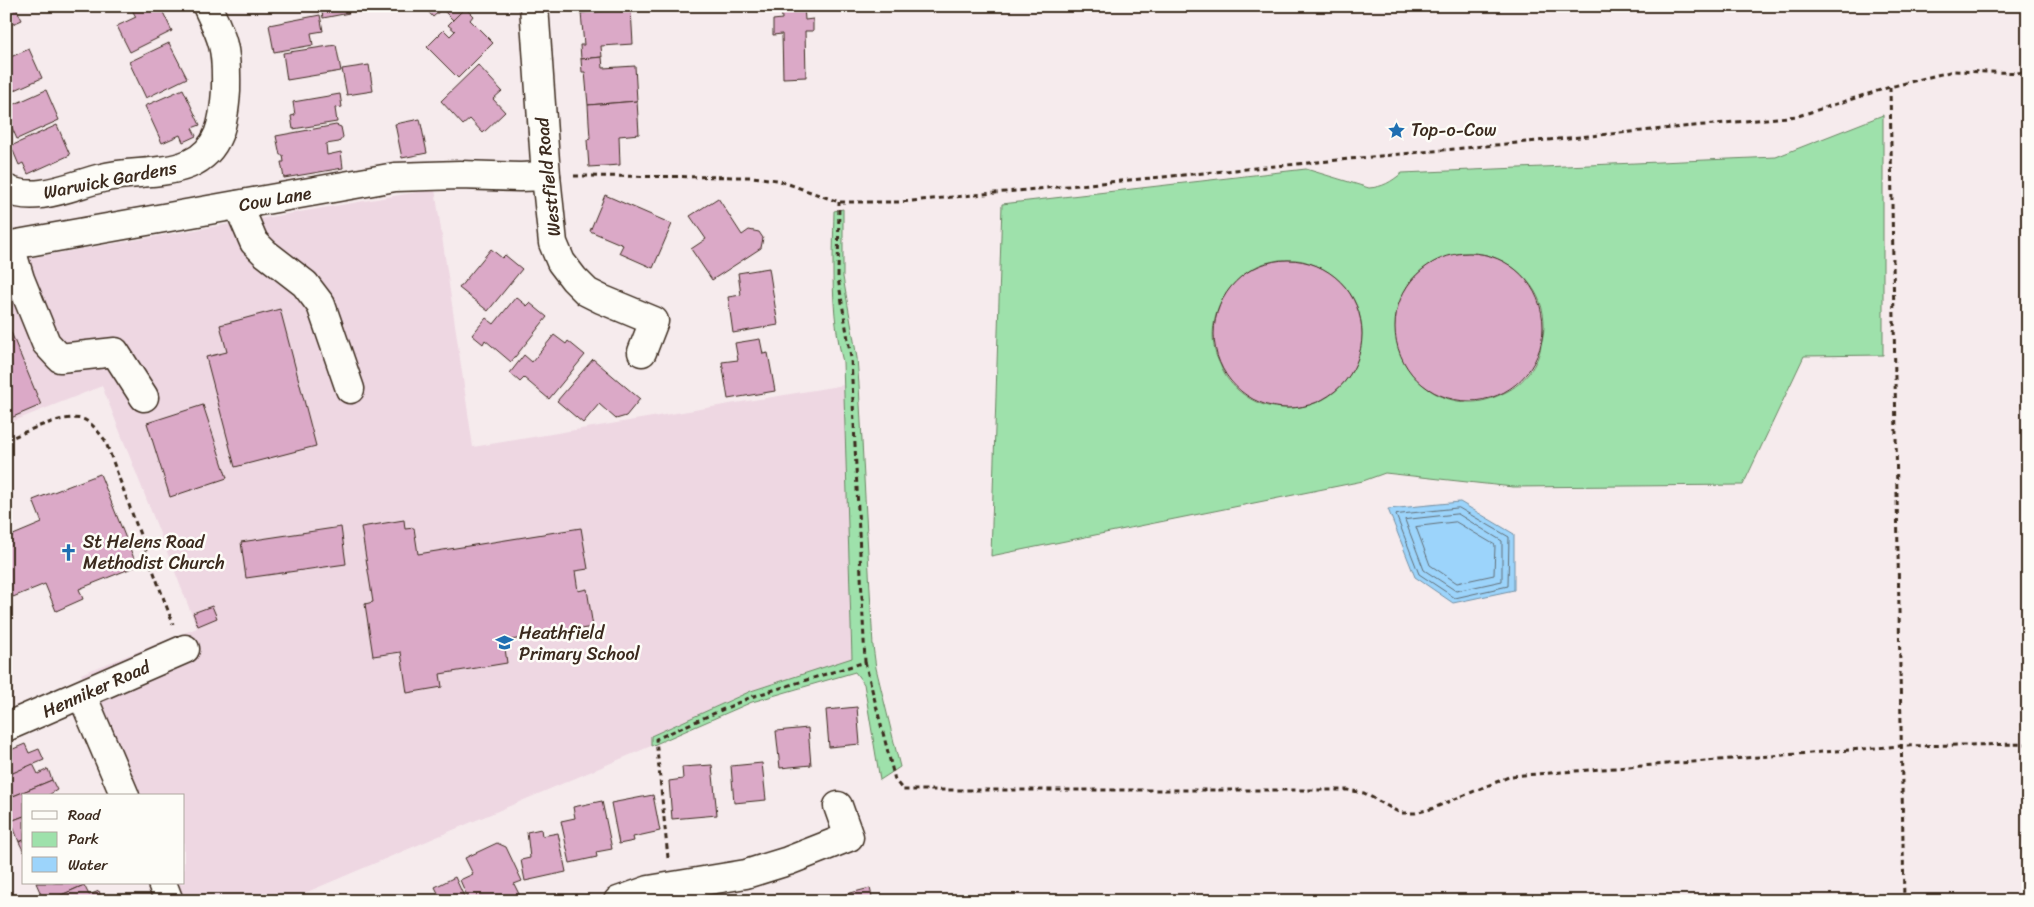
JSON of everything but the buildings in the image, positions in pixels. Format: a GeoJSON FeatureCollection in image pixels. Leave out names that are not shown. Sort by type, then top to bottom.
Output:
{"type":"FeatureCollection","features":[{"type":"Feature","properties":{"kind":"street","name":"Warwick Gardens"},"geometry":{"type":"LineString","coordinates":[[6,189],[15,194],[29,196],[123,174],[170,170],[190,164],[205,155],[216,140],[224,119],[227,72],[223,45],[208,6]]}},
{"type":"Feature","properties":{"kind":"street","name":"Westfield Road"},"geometry":{"type":"LineString","coordinates":[[534,6],[546,176],[553,243],[562,262],[574,279],[587,292],[601,300],[654,321],[642,352]]}},
{"type":"Feature","properties":{"kind":"street","name":"Cow Lane"},"geometry":{"type":"LineString","coordinates":[[8,246],[395,177],[460,175],[546,176]]}},
{"type":"Feature","properties":{"kind":"street"},"geometry":{"type":"LineString","coordinates":[[238,205],[254,242],[264,253],[304,284],[321,305],[350,389]]}},
{"type":"Feature","properties":{"kind":"street"},"geometry":{"type":"LineString","coordinates":[[8,246],[46,342],[60,358],[115,352],[144,397]]}},
{"type":"Feature","properties":{"kind":"street","name":"Henniker Road"},"geometry":{"type":"LineString","coordinates":[[6,727],[184,650]]}},
{"type":"Feature","properties":{"kind":"street"},"geometry":{"type":"LineString","coordinates":[[82,695],[124,794]]}},
{"type":"Feature","properties":{"kind":"street"},"geometry":{"type":"LineString","coordinates":[[618,901],[649,890],[746,874],[788,861],[849,837],[838,806]]}},
{"type":"Feature","properties":{"kind":"street"},"geometry":{"type":"LineString","coordinates":[[162,884],[170,901]]}},
{"type":"Feature","properties":{"kind":"path"},"geometry":{"type":"LineString","coordinates":[[546,176],[752,177],[778,180],[839,202],[901,202],[1798,116],[1890,86],[1953,71],[2028,73]]}},
{"type":"Feature","properties":{"kind":"path"},"geometry":{"type":"LineString","coordinates":[[1890,86],[1904,901]]}},
{"type":"Feature","properties":{"kind":"path"},"geometry":{"type":"LineString","coordinates":[[839,202],[838,278],[851,358],[866,662],[895,780],[903,790],[1348,790],[1364,793],[1400,813],[1415,813],[1511,776],[1902,746],[2028,744]]}},
{"type":"Feature","properties":{"kind":"path"},"geometry":{"type":"LineString","coordinates":[[6,440],[52,422],[65,419],[86,420],[97,429],[105,440],[184,650]]}},
{"type":"Feature","properties":{"kind":"path"},"geometry":{"type":"LineString","coordinates":[[671,886],[656,739],[751,697],[866,662]]}},
{"type":"Feature","properties":{"kind":"shaded area","name":"Heathfield Primary School"},"geometry":{"type":"Polygon","coordinates":[[[435,189],[473,447],[844,385],[852,659],[751,691],[651,736],[651,746],[286,901],[179,901],[172,884],[185,884],[185,794],[133,794],[81,674],[197,628],[102,386],[6,424],[6,262],[435,189]]]}},
{"type":"Feature","properties":{"kind":"green space"},"geometry":{"type":"Polygon","coordinates":[[[1883,115],[1883,355],[1804,356],[1743,485],[1513,487],[1385,473],[1363,481],[991,556],[1002,204],[1306,169],[1369,188],[1387,184],[1402,173],[1776,157],[1883,115]],[[1461,253],[1432,263],[1411,281],[1399,306],[1396,323],[1397,340],[1402,356],[1410,370],[1421,383],[1449,399],[1477,402],[1492,398],[1512,388],[1529,373],[1540,352],[1544,329],[1543,314],[1535,291],[1519,272],[1498,259],[1487,255],[1461,253]],[[1279,260],[1254,268],[1235,283],[1227,293],[1216,314],[1213,339],[1217,358],[1225,375],[1247,397],[1268,406],[1302,407],[1329,396],[1348,377],[1359,352],[1361,326],[1354,300],[1335,277],[1306,262],[1279,260]]]}},
{"type":"Feature","properties":{"kind":"green space"},"geometry":{"type":"Polygon","coordinates":[[[843,209],[843,277],[857,358],[873,646],[876,668],[900,767],[880,780],[864,684],[855,672],[752,702],[651,746],[651,736],[751,691],[852,658],[843,362],[836,324],[833,287],[834,211],[843,209]]]}},
{"type":"Feature","properties":{"kind":"water"},"geometry":{"type":"Polygon","coordinates":[[[1460,502],[1514,534],[1514,590],[1453,603],[1415,577],[1388,509],[1460,502]]]}},
{"type":"Feature","properties":{"kind":"place","name":"Top-o-Cow"},"geometry":{"type":"Point","coordinates":[1397,130]}},
{"type":"Feature","properties":{"kind":"place","name":"St Helens Road Methodist Church"},"geometry":{"type":"Point","coordinates":[69,552]}},
{"type":"Feature","properties":{"kind":"place","name":"Heathfield Primary School"},"geometry":{"type":"Point","coordinates":[505,643]}}]}
